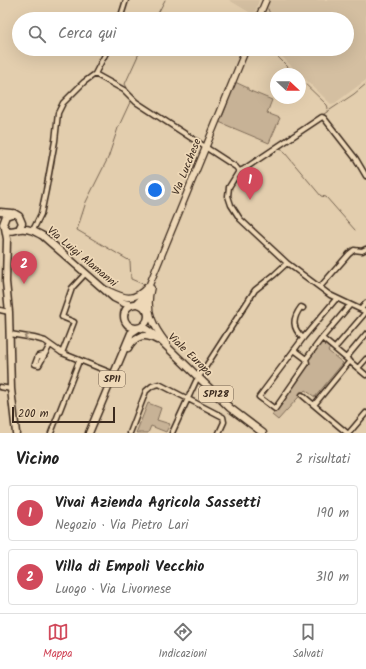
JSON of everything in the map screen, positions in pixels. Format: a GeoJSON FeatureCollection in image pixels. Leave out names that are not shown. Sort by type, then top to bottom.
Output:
{"type":"FeatureCollection","features":[{"type":"Feature","properties":{"kind":"main road"},"geometry":{"type":"LineString","coordinates":[[261,12],[266,0]]}},
{"type":"Feature","properties":{"kind":"main road","name":"Via Lucchese"},"geometry":{"type":"LineString","coordinates":[[124,316],[127,308],[142,300],[146,293],[243,56]]}},
{"type":"Feature","properties":{"kind":"main road"},"geometry":{"type":"LineString","coordinates":[[0,212],[16,214],[22,221],[19,229],[10,231],[4,226]]}},
{"type":"Feature","properties":{"kind":"main road"},"geometry":{"type":"LineString","coordinates":[[4,226],[6,216],[11,213]]}},
{"type":"Feature","properties":{"kind":"main road"},"geometry":{"type":"LineString","coordinates":[[0,217],[7,239],[3,282],[9,312],[11,389],[16,433]]}},
{"type":"Feature","properties":{"kind":"main road","name":"Via Luigi Alamanni"},"geometry":{"type":"LineString","coordinates":[[22,221],[26,226],[52,242],[114,298],[124,304],[134,305]]}},
{"type":"Feature","properties":{"kind":"main road","name":"Via Luigi Alamanni"},"geometry":{"type":"LineString","coordinates":[[19,229],[35,231]]}},
{"type":"Feature","properties":{"kind":"main road","name":"SP128"},"geometry":{"type":"LineString","coordinates":[[158,264],[149,299],[150,316],[157,331],[172,352]]}},
{"type":"Feature","properties":{"kind":"main road"},"geometry":{"type":"LineString","coordinates":[[105,290],[121,297],[133,297],[139,295],[144,290],[153,276]]}},
{"type":"Feature","properties":{"kind":"main road","name":"Via Lucchese"},"geometry":{"type":"LineString","coordinates":[[146,293],[144,302],[148,314],[148,320]]}},
{"type":"Feature","properties":{"kind":"main road","name":"Via Luigi Alamanni"},"geometry":{"type":"LineString","coordinates":[[114,298],[123,311],[124,316]]}},
{"type":"Feature","properties":{"kind":"main road"},"geometry":{"type":"LineString","coordinates":[[134,305],[139,305],[145,308]]}},
{"type":"Feature","properties":{"kind":"main road"},"geometry":{"type":"LineString","coordinates":[[124,316],[128,325],[139,328]]}},
{"type":"Feature","properties":{"kind":"main road","name":"Viale Europa"},"geometry":{"type":"LineString","coordinates":[[148,320],[157,337]]}},
{"type":"Feature","properties":{"kind":"main road","name":"SP11"},"geometry":{"type":"LineString","coordinates":[[89,433],[131,333],[145,325],[148,320]]}},
{"type":"Feature","properties":{"kind":"main road","name":"Viale Europa"},"geometry":{"type":"LineString","coordinates":[[139,328],[146,329],[157,337],[236,413],[263,433]]}},
{"type":"Feature","properties":{"kind":"main road","name":"SP128"},"geometry":{"type":"LineString","coordinates":[[114,374],[131,343],[138,337],[148,336],[172,352]]}},
{"type":"Feature","properties":{"kind":"street"},"geometry":{"type":"LineString","coordinates":[[122,12],[126,0]]}},
{"type":"Feature","properties":{"kind":"street"},"geometry":{"type":"LineString","coordinates":[[35,231],[41,214],[53,155],[58,113],[63,103],[84,82],[95,74],[104,56]]}},
{"type":"Feature","properties":{"kind":"street"},"geometry":{"type":"LineString","coordinates":[[95,74],[124,90],[136,102],[234,165],[239,171]]}},
{"type":"Feature","properties":{"kind":"street"},"geometry":{"type":"LineString","coordinates":[[335,348],[364,317],[366,312],[336,299],[287,263],[240,219],[231,205],[228,196],[229,187],[239,171],[244,170],[322,117],[356,159],[366,176]]}},
{"type":"Feature","properties":{"kind":"street"},"geometry":{"type":"LineString","coordinates":[[320,287],[349,254],[354,250],[362,251],[366,249]]}},
{"type":"Feature","properties":{"kind":"street"},"geometry":{"type":"LineString","coordinates":[[201,374],[255,290],[274,276],[287,263]]}},
{"type":"Feature","properties":{"kind":"street"},"geometry":{"type":"LineString","coordinates":[[62,353],[74,322],[62,317],[72,288],[86,272]]}},
{"type":"Feature","properties":{"kind":"street"},"geometry":{"type":"LineString","coordinates":[[336,299],[303,338],[259,397],[275,409],[307,363],[306,359],[350,305]]}},
{"type":"Feature","properties":{"kind":"street"},"geometry":{"type":"LineString","coordinates":[[361,309],[366,303]]}},
{"type":"Feature","properties":{"kind":"street"},"geometry":{"type":"LineString","coordinates":[[303,308],[301,307],[296,313],[294,322],[296,331],[303,338]]}},
{"type":"Feature","properties":{"kind":"street"},"geometry":{"type":"LineString","coordinates":[[0,310],[9,312]]}},
{"type":"Feature","properties":{"kind":"street"},"geometry":{"type":"LineString","coordinates":[[10,334],[45,341],[62,353],[78,361],[114,374]]}},
{"type":"Feature","properties":{"kind":"street"},"geometry":{"type":"LineString","coordinates":[[314,405],[366,334]]}},
{"type":"Feature","properties":{"kind":"street"},"geometry":{"type":"LineString","coordinates":[[322,338],[366,375]]}},
{"type":"Feature","properties":{"kind":"street"},"geometry":{"type":"LineString","coordinates":[[44,355],[50,345]]}},
{"type":"Feature","properties":{"kind":"street"},"geometry":{"type":"LineString","coordinates":[[294,350],[306,359]]}},
{"type":"Feature","properties":{"kind":"street"},"geometry":{"type":"LineString","coordinates":[[358,368],[366,359]]}},
{"type":"Feature","properties":{"kind":"street"},"geometry":{"type":"LineString","coordinates":[[51,433],[78,361]]}},
{"type":"Feature","properties":{"kind":"street"},"geometry":{"type":"LineString","coordinates":[[172,433],[196,381]]}},
{"type":"Feature","properties":{"kind":"street"},"geometry":{"type":"LineString","coordinates":[[130,433],[146,391],[152,386],[159,384],[224,419],[218,433]]}},
{"type":"Feature","properties":{"kind":"street"},"geometry":{"type":"LineString","coordinates":[[0,387],[11,389]]}},
{"type":"Feature","properties":{"kind":"street"},"geometry":{"type":"LineString","coordinates":[[302,395],[348,433],[366,413]]}},
{"type":"Feature","properties":{"kind":"shaded area"},"geometry":{"type":"Polygon","coordinates":[[[229,0],[259,0],[255,12],[249,12],[229,0]]]}},
{"type":"Feature","properties":{"kind":"shaded area"},"geometry":{"type":"Polygon","coordinates":[[[268,0],[366,0],[366,80],[335,103],[331,104],[306,80],[306,68],[294,68],[281,56],[354,56],[354,12],[264,12],[268,0]]]}},
{"type":"Feature","properties":{"kind":"shaded area"},"geometry":{"type":"Polygon","coordinates":[[[235,82],[248,88],[248,90],[270,99],[270,104],[267,113],[280,118],[269,143],[219,122],[235,82]]]}},
{"type":"Feature","properties":{"kind":"shaded area"},"geometry":{"type":"Polygon","coordinates":[[[322,342],[330,348],[328,351],[343,363],[315,397],[305,390],[278,420],[272,415],[309,364],[308,360],[322,342]]]}},
{"type":"Feature","properties":{"kind":"shaded area"},"geometry":{"type":"Polygon","coordinates":[[[148,403],[161,408],[157,420],[170,424],[166,432],[151,426],[148,433],[136,433],[148,403]]]}},
{"type":"Feature","properties":{"kind":"waterway"},"geometry":{"type":"LineString","coordinates":[[159,12],[165,0]]}},
{"type":"Feature","properties":{"kind":"waterway"},"geometry":{"type":"LineString","coordinates":[[130,93],[125,84],[138,56]]}},
{"type":"Feature","properties":{"kind":"waterway"},"geometry":{"type":"LineString","coordinates":[[277,56],[289,68]]}},
{"type":"Feature","properties":{"kind":"waterway"},"geometry":{"type":"LineString","coordinates":[[321,116],[366,84]]}},
{"type":"Feature","properties":{"kind":"waterway"},"geometry":{"type":"LineString","coordinates":[[306,85],[327,105],[327,111]]}},
{"type":"Feature","properties":{"kind":"waterway"},"geometry":{"type":"LineString","coordinates":[[131,100],[118,128],[108,158],[86,202],[77,230],[130,261],[131,279],[145,285]]}},
{"type":"Feature","properties":{"kind":"waterway"},"geometry":{"type":"LineString","coordinates":[[306,126],[315,120]]}},
{"type":"Feature","properties":{"kind":"waterway"},"geometry":{"type":"LineString","coordinates":[[280,147],[321,196],[326,197],[355,230]]}},
{"type":"Feature","properties":{"kind":"waterway"},"geometry":{"type":"LineString","coordinates":[[237,178],[243,171]]}},
{"type":"Feature","properties":{"kind":"waterway"},"geometry":{"type":"LineString","coordinates":[[230,193],[231,200]]}},
{"type":"Feature","properties":{"kind":"waterway"},"geometry":{"type":"LineString","coordinates":[[237,211],[248,224]]}},
{"type":"Feature","properties":{"kind":"place","name":"Vivai Azienda Agricola Sassetti"},"geometry":{"type":"Point","coordinates":[250,200]}},
{"type":"Feature","properties":{"kind":"place","name":"Villa di Empoli Vecchio"},"geometry":{"type":"Point","coordinates":[24,284]}}]}
